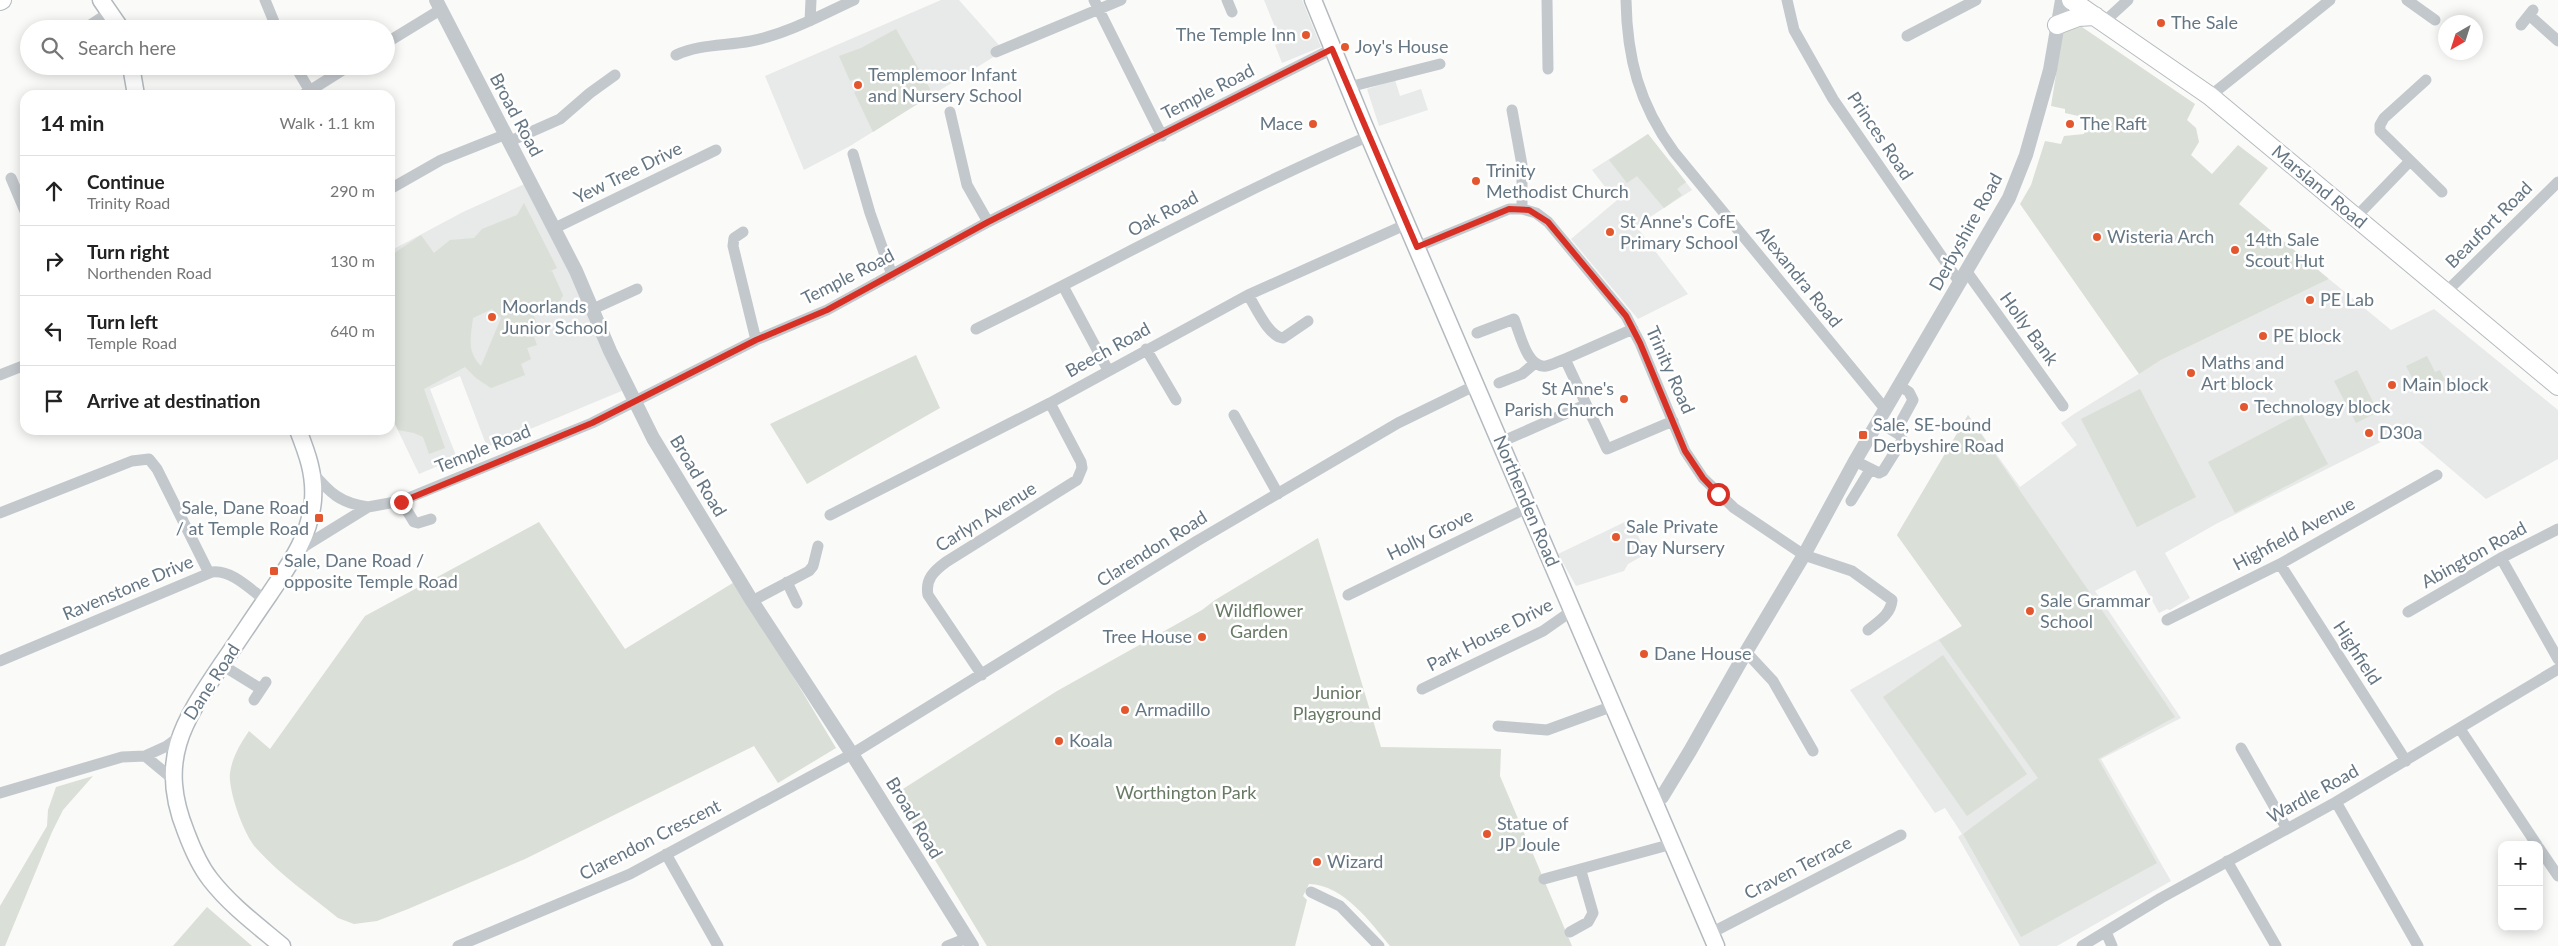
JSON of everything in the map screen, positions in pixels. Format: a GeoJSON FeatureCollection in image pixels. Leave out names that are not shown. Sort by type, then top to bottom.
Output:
{"type":"FeatureCollection","features":[{"type":"Feature","properties":{"kind":"main road","name":"Marsland Road"},"geometry":{"type":"LineString","coordinates":[[2070,0],[2210,96],[2558,386]]}},
{"type":"Feature","properties":{"kind":"main road","name":"Northenden Road"},"geometry":{"type":"LineString","coordinates":[[1314,1],[1332,49],[1714,940]]}},
{"type":"Feature","properties":{"kind":"main road"},"geometry":{"type":"LineString","coordinates":[[106,6],[115,20]]}},
{"type":"Feature","properties":{"kind":"main road"},"geometry":{"type":"LineString","coordinates":[[2057,25],[2078,17],[2100,19]]}},
{"type":"Feature","properties":{"kind":"main road"},"geometry":{"type":"LineString","coordinates":[[133,75],[135,90]]}},
{"type":"Feature","properties":{"kind":"main road","name":"Dane Road"},"geometry":{"type":"LineString","coordinates":[[282,946],[235,906],[218,889],[201,866],[181,819],[174,780],[179,737],[196,700],[222,665],[300,548],[312,507],[312,472],[300,435]]}},
{"type":"Feature","properties":{"kind":"street"},"geometry":{"type":"LineString","coordinates":[[265,0],[273,20]]}},
{"type":"Feature","properties":{"kind":"street"},"geometry":{"type":"LineString","coordinates":[[810,0],[810,21]]}},
{"type":"Feature","properties":{"kind":"street"},"geometry":{"type":"LineString","coordinates":[[676,55],[697,48],[751,41],[810,21],[854,0]]}},
{"type":"Feature","properties":{"kind":"street"},"geometry":{"type":"LineString","coordinates":[[996,52],[1095,5],[1121,0]]}},
{"type":"Feature","properties":{"kind":"street"},"geometry":{"type":"LineString","coordinates":[[1227,0],[1232,12]]}},
{"type":"Feature","properties":{"kind":"street"},"geometry":{"type":"LineString","coordinates":[[1547,0],[1548,69]]}},
{"type":"Feature","properties":{"kind":"street","name":"Alexandra Road"},"geometry":{"type":"LineString","coordinates":[[1626,0],[1626,34],[1638,87],[1655,126],[1883,416]]}},
{"type":"Feature","properties":{"kind":"street","name":"Princes Road"},"geometry":{"type":"LineString","coordinates":[[1787,0],[1794,30],[1829,92],[1963,278]]}},
{"type":"Feature","properties":{"kind":"street"},"geometry":{"type":"LineString","coordinates":[[1907,36],[1976,0]]}},
{"type":"Feature","properties":{"kind":"street","name":"Derbyshire Road"},"geometry":{"type":"LineString","coordinates":[[1654,801],[1662,797],[1690,751],[1804,555],[1855,461],[2010,198],[2020,173],[2050,70],[2062,0]]}},
{"type":"Feature","properties":{"kind":"street"},"geometry":{"type":"LineString","coordinates":[[2100,19],[2128,0]]}},
{"type":"Feature","properties":{"kind":"street"},"geometry":{"type":"LineString","coordinates":[[2210,96],[2330,0]]}},
{"type":"Feature","properties":{"kind":"street"},"geometry":{"type":"LineString","coordinates":[[2409,1],[2435,20]]}},
{"type":"Feature","properties":{"kind":"street"},"geometry":{"type":"LineString","coordinates":[[395,36],[438,3]]}},
{"type":"Feature","properties":{"kind":"street","name":"Broad Road"},"geometry":{"type":"LineString","coordinates":[[438,3],[506,139],[555,228],[634,402],[653,438],[752,601],[852,754],[969,942]]}},
{"type":"Feature","properties":{"kind":"street"},"geometry":{"type":"LineString","coordinates":[[1095,5],[1162,136]]}},
{"type":"Feature","properties":{"kind":"street"},"geometry":{"type":"LineString","coordinates":[[93,20],[106,6]]}},
{"type":"Feature","properties":{"kind":"street"},"geometry":{"type":"LineString","coordinates":[[2521,25],[2531,12],[2558,40]]}},
{"type":"Feature","properties":{"kind":"street","name":"Temple Road"},"geometry":{"type":"LineString","coordinates":[[312,472],[326,489],[349,504],[368,507],[401,502],[592,423],[756,340],[827,310],[988,222],[1332,49]]}},
{"type":"Feature","properties":{"kind":"street"},"geometry":{"type":"LineString","coordinates":[[1349,87],[1440,64]]}},
{"type":"Feature","properties":{"kind":"street"},"geometry":{"type":"LineString","coordinates":[[299,75],[305,90]]}},
{"type":"Feature","properties":{"kind":"street"},"geometry":{"type":"LineString","coordinates":[[311,90],[335,75]]}},
{"type":"Feature","properties":{"kind":"street"},"geometry":{"type":"LineString","coordinates":[[395,186],[441,160],[560,119],[615,75]]}},
{"type":"Feature","properties":{"kind":"street"},"geometry":{"type":"LineString","coordinates":[[2426,80],[2384,118],[2380,125],[2380,132],[2442,192]]}},
{"type":"Feature","properties":{"kind":"street"},"geometry":{"type":"LineString","coordinates":[[1417,247],[1494,213],[1509,209],[1522,209],[1522,164],[1512,110]]}},
{"type":"Feature","properties":{"kind":"street"},"geometry":{"type":"LineString","coordinates":[[950,112],[967,185],[988,222]]}},
{"type":"Feature","properties":{"kind":"street","name":"Oak Road"},"geometry":{"type":"LineString","coordinates":[[976,329],[1250,188],[1370,136]]}},
{"type":"Feature","properties":{"kind":"street","name":"Yew Tree Drive"},"geometry":{"type":"LineString","coordinates":[[555,228],[716,150]]}},
{"type":"Feature","properties":{"kind":"street"},"geometry":{"type":"LineString","coordinates":[[853,154],[870,213],[892,275]]}},
{"type":"Feature","properties":{"kind":"street"},"geometry":{"type":"LineString","coordinates":[[2355,218],[2410,161]]}},
{"type":"Feature","properties":{"kind":"street"},"geometry":{"type":"LineString","coordinates":[[11,178],[20,199]]}},
{"type":"Feature","properties":{"kind":"street","name":"Beaufort Road"},"geometry":{"type":"LineString","coordinates":[[2445,293],[2558,182]]}},
{"type":"Feature","properties":{"kind":"street","name":"Trinity Road"},"geometry":{"type":"LineString","coordinates":[[1522,209],[1536,213],[1548,222],[1626,316],[1633,328],[1685,451],[1703,478],[1718,494],[1755,523],[1804,555],[1852,571],[1892,600],[1887,614],[1868,630]]}},
{"type":"Feature","properties":{"kind":"street","name":"Beech Road"},"geometry":{"type":"LineString","coordinates":[[830,515],[1050,403],[1248,295],[1407,224]]}},
{"type":"Feature","properties":{"kind":"street"},"geometry":{"type":"LineString","coordinates":[[743,232],[734,238],[733,246],[756,340]]}},
{"type":"Feature","properties":{"kind":"street","name":"Holly Bank"},"geometry":{"type":"LineString","coordinates":[[1963,278],[2063,406]]}},
{"type":"Feature","properties":{"kind":"street"},"geometry":{"type":"LineString","coordinates":[[1062,286],[1108,370]]}},
{"type":"Feature","properties":{"kind":"street"},"geometry":{"type":"LineString","coordinates":[[592,309],[637,289]]}},
{"type":"Feature","properties":{"kind":"street"},"geometry":{"type":"LineString","coordinates":[[1248,295],[1271,331],[1279,338],[1283,338],[1308,321]]}},
{"type":"Feature","properties":{"kind":"street"},"geometry":{"type":"LineString","coordinates":[[1477,333],[1514,319],[1528,355],[1535,363],[1547,366],[1633,328]]}},
{"type":"Feature","properties":{"kind":"street"},"geometry":{"type":"LineString","coordinates":[[1146,349],[1176,400]]}},
{"type":"Feature","properties":{"kind":"street"},"geometry":{"type":"LineString","coordinates":[[1565,359],[1607,449],[1673,421]]}},
{"type":"Feature","properties":{"kind":"street"},"geometry":{"type":"LineString","coordinates":[[1499,383],[1522,374],[1535,363]]}},
{"type":"Feature","properties":{"kind":"street"},"geometry":{"type":"LineString","coordinates":[[0,375],[20,367]]}},
{"type":"Feature","properties":{"kind":"street","name":"Clarendon Road"},"geometry":{"type":"LineString","coordinates":[[852,754],[1197,541],[1398,423],[1476,384]]}},
{"type":"Feature","properties":{"kind":"street"},"geometry":{"type":"LineString","coordinates":[[1896,432],[1913,400],[1909,392],[1900,386]]}},
{"type":"Feature","properties":{"kind":"street","name":"Carlyn Avenue"},"geometry":{"type":"LineString","coordinates":[[982,675],[928,595],[926,586],[930,577],[946,562],[1072,485],[1080,475],[1082,468],[1073,445],[1050,403]]}},
{"type":"Feature","properties":{"kind":"street"},"geometry":{"type":"LineString","coordinates":[[1501,442],[1585,405]]}},
{"type":"Feature","properties":{"kind":"street"},"geometry":{"type":"LineString","coordinates":[[1234,415],[1278,494]]}},
{"type":"Feature","properties":{"kind":"street"},"geometry":{"type":"LineString","coordinates":[[1855,461],[1870,470],[1879,473],[1883,471],[1902,439],[1883,416]]}},
{"type":"Feature","properties":{"kind":"street"},"geometry":{"type":"LineString","coordinates":[[0,513],[132,462],[149,459],[157,469],[209,573]]}},
{"type":"Feature","properties":{"kind":"street"},"geometry":{"type":"LineString","coordinates":[[1843,485],[1854,497],[1870,470]]}},
{"type":"Feature","properties":{"kind":"street","name":"Highfield Avenue"},"geometry":{"type":"LineString","coordinates":[[2167,620],[2280,564],[2437,475]]}},
{"type":"Feature","properties":{"kind":"street"},"geometry":{"type":"LineString","coordinates":[[401,502],[414,522],[418,523],[431,519]]}},
{"type":"Feature","properties":{"kind":"street","name":"Temple Road"},"geometry":{"type":"LineString","coordinates":[[300,548],[368,507]]}},
{"type":"Feature","properties":{"kind":"street","name":"Holly Grove"},"geometry":{"type":"LineString","coordinates":[[1348,595],[1529,507]]}},
{"type":"Feature","properties":{"kind":"street","name":"Abington Road"},"geometry":{"type":"LineString","coordinates":[[2408,612],[2501,558],[2558,529]]}},
{"type":"Feature","properties":{"kind":"street"},"geometry":{"type":"LineString","coordinates":[[752,601],[809,571],[813,566],[818,546]]}},
{"type":"Feature","properties":{"kind":"street"},"geometry":{"type":"LineString","coordinates":[[2501,558],[2558,659]]}},
{"type":"Feature","properties":{"kind":"street","name":"Highfield"},"geometry":{"type":"LineString","coordinates":[[2280,564],[2406,761]]}},
{"type":"Feature","properties":{"kind":"street","name":"Ravenstone Drive"},"geometry":{"type":"LineString","coordinates":[[0,661],[209,573],[219,571],[229,574],[265,600]]}},
{"type":"Feature","properties":{"kind":"street"},"geometry":{"type":"LineString","coordinates":[[787,582],[797,603]]}},
{"type":"Feature","properties":{"kind":"street","name":"Park House Drive"},"geometry":{"type":"LineString","coordinates":[[1422,689],[1542,631],[1573,610]]}},
{"type":"Feature","properties":{"kind":"street"},"geometry":{"type":"LineString","coordinates":[[1746,652],[1773,681],[1813,751]]}},
{"type":"Feature","properties":{"kind":"street"},"geometry":{"type":"LineString","coordinates":[[222,665],[263,686],[254,700]]}},
{"type":"Feature","properties":{"kind":"street","name":"Wardle Road"},"geometry":{"type":"LineString","coordinates":[[2082,946],[2227,861],[2336,802],[2558,669]]}},
{"type":"Feature","properties":{"kind":"street"},"geometry":{"type":"LineString","coordinates":[[1498,726],[1547,730],[1613,706]]}},
{"type":"Feature","properties":{"kind":"street"},"geometry":{"type":"LineString","coordinates":[[2460,729],[2534,841]]}},
{"type":"Feature","properties":{"kind":"street"},"geometry":{"type":"LineString","coordinates":[[0,793],[122,757],[145,756],[167,746],[179,737]]}},
{"type":"Feature","properties":{"kind":"street"},"geometry":{"type":"LineString","coordinates":[[2241,748],[2287,829]]}},
{"type":"Feature","properties":{"kind":"street","name":"Clarendon Crescent"},"geometry":{"type":"LineString","coordinates":[[458,946],[630,874],[852,754]]}},
{"type":"Feature","properties":{"kind":"street"},"geometry":{"type":"LineString","coordinates":[[145,756],[174,780]]}},
{"type":"Feature","properties":{"kind":"street"},"geometry":{"type":"LineString","coordinates":[[2336,802],[2418,946]]}},
{"type":"Feature","properties":{"kind":"street","name":"Craven Terrace"},"geometry":{"type":"LineString","coordinates":[[1714,940],[1900,834]]}},
{"type":"Feature","properties":{"kind":"street"},"geometry":{"type":"LineString","coordinates":[[1544,879],[1581,871],[1672,844]]}},
{"type":"Feature","properties":{"kind":"street"},"geometry":{"type":"LineString","coordinates":[[666,854],[718,946]]}},
{"type":"Feature","properties":{"kind":"street"},"geometry":{"type":"LineString","coordinates":[[2543,854],[2558,876]]}},
{"type":"Feature","properties":{"kind":"street"},"geometry":{"type":"LineString","coordinates":[[2227,861],[2276,946]]}},
{"type":"Feature","properties":{"kind":"street"},"geometry":{"type":"LineString","coordinates":[[1570,932],[1588,922],[1593,913],[1581,871]]}},
{"type":"Feature","properties":{"kind":"street"},"geometry":{"type":"LineString","coordinates":[[1311,892],[1340,906],[1379,946]]}},
{"type":"Feature","properties":{"kind":"street"},"geometry":{"type":"LineString","coordinates":[[2106,932],[2112,946]]}},
{"type":"Feature","properties":{"kind":"street"},"geometry":{"type":"LineString","coordinates":[[947,946],[969,942]]}},
{"type":"Feature","properties":{"kind":"shaded area","name":"Templemoor Infant and Nursery School"},"geometry":{"type":"Polygon","coordinates":[[[941,0],[959,0],[999,45],[1000,53],[850,146],[804,170],[765,76],[941,0]]]}},
{"type":"Feature","properties":{"kind":"shaded area"},"geometry":{"type":"Polygon","coordinates":[[[1264,0],[1302,0],[1321,47],[1282,63],[1275,45],[1281,42],[1264,0]]]}},
{"type":"Feature","properties":{"kind":"shaded area"},"geometry":{"type":"Polygon","coordinates":[[[1395,80],[1400,96],[1421,89],[1428,110],[1379,126],[1367,89],[1395,80]]]}},
{"type":"Feature","properties":{"kind":"shaded area","name":"St Anne's CofE Primary School"},"geometry":{"type":"Polygon","coordinates":[[[1648,134],[1692,190],[1636,226],[1688,294],[1638,319],[1571,239],[1616,201],[1592,170],[1648,134]]]}},
{"type":"Feature","properties":{"kind":"shaded area","name":"Moorlands Junior School"},"geometry":{"type":"Polygon","coordinates":[[[529,182],[624,390],[487,447],[460,376],[430,389],[457,458],[419,474],[395,424],[395,248],[463,212],[529,182]]]}},
{"type":"Feature","properties":{"kind":"shaded area","name":"Sale Grammar School"},"geometry":{"type":"Polygon","coordinates":[[[2329,279],[2391,330],[2434,309],[2558,410],[2558,459],[2486,499],[2405,430],[2216,524],[2165,553],[2190,598],[2170,610],[2167,609],[2159,613],[2135,570],[2095,591],[2181,718],[2101,759],[2171,881],[2057,946],[2020,946],[1958,837],[1962,834],[1945,808],[1935,813],[1850,690],[1962,626],[1897,535],[1968,415],[2020,487],[2077,445],[2061,423],[2074,414],[2161,360],[2329,279]]]}},
{"type":"Feature","properties":{"kind":"shaded area","name":"Sale Private Day Nursery"},"geometry":{"type":"Polygon","coordinates":[[[1631,519],[1646,554],[1628,564],[1624,571],[1576,586],[1558,554],[1631,519]]]}},
{"type":"Feature","properties":{"kind":"green space"},"geometry":{"type":"Polygon","coordinates":[[[2082,27],[2195,104],[2187,120],[2196,128],[2199,142],[2191,155],[2212,174],[2238,145],[2268,168],[2239,204],[2329,279],[2161,360],[2139,374],[2020,204],[2031,185],[2045,141],[2061,144],[2064,136],[2084,134],[2087,118],[2065,113],[2065,109],[2051,106],[2063,31],[2069,28],[2082,27]]]}},
{"type":"Feature","properties":{"kind":"green space"},"geometry":{"type":"Polygon","coordinates":[[[896,29],[933,94],[873,132],[854,92],[864,88],[860,77],[850,81],[839,56],[861,48],[896,29]]]}},
{"type":"Feature","properties":{"kind":"green space"},"geometry":{"type":"Polygon","coordinates":[[[1648,134],[1686,182],[1677,189],[1682,195],[1664,208],[1637,176],[1627,183],[1609,160],[1648,134]]]}},
{"type":"Feature","properties":{"kind":"green space"},"geometry":{"type":"Polygon","coordinates":[[[524,203],[557,268],[548,272],[552,271],[563,295],[559,304],[533,314],[540,331],[533,334],[537,345],[527,348],[531,359],[521,364],[525,375],[491,388],[476,378],[465,367],[424,389],[445,448],[429,454],[423,437],[398,430],[395,424],[395,253],[421,235],[434,253],[450,240],[474,238],[482,229],[517,215],[524,203]],[[492,309],[473,318],[471,349],[476,361],[481,366],[501,318],[492,309]]]}},
{"type":"Feature","properties":{"kind":"green space"},"geometry":{"type":"Polygon","coordinates":[[[916,355],[940,408],[807,484],[770,424],[916,355]]]}},
{"type":"Feature","properties":{"kind":"green space"},"geometry":{"type":"Polygon","coordinates":[[[2427,356],[2435,372],[2440,370],[2445,380],[2419,392],[2406,366],[2427,356]]]}},
{"type":"Feature","properties":{"kind":"green space"},"geometry":{"type":"Polygon","coordinates":[[[2357,370],[2378,412],[2356,423],[2334,381],[2357,370]]]}},
{"type":"Feature","properties":{"kind":"green space"},"geometry":{"type":"Polygon","coordinates":[[[2140,389],[2196,497],[2137,527],[2081,419],[2140,389]]]}},
{"type":"Feature","properties":{"kind":"green space"},"geometry":{"type":"Polygon","coordinates":[[[2301,413],[2328,464],[2235,513],[2208,462],[2301,413]]]}},
{"type":"Feature","properties":{"kind":"green space"},"geometry":{"type":"Polygon","coordinates":[[[1968,415],[2175,717],[2098,759],[2157,863],[2021,937],[1963,834],[2038,778],[1939,640],[1962,626],[1897,535],[1968,415]]]}},
{"type":"Feature","properties":{"kind":"green space"},"geometry":{"type":"Polygon","coordinates":[[[539,522],[625,649],[736,581],[836,748],[778,783],[754,746],[525,859],[408,909],[377,921],[354,924],[338,918],[275,867],[251,842],[234,801],[230,781],[230,773],[237,751],[249,731],[270,749],[365,616],[539,522]]]}},
{"type":"Feature","properties":{"kind":"green space","name":"Worthington Park"},"geometry":{"type":"Polygon","coordinates":[[[1318,538],[1381,747],[1501,749],[1500,776],[1572,946],[1390,946],[1365,916],[1345,898],[1322,886],[1309,884],[1303,896],[1307,900],[1295,946],[987,946],[895,794],[1057,691],[1202,610],[1215,600],[1318,538]]]}},
{"type":"Feature","properties":{"kind":"green space"},"geometry":{"type":"Polygon","coordinates":[[[1943,655],[2027,774],[1967,816],[1883,697],[1943,655]]]}},
{"type":"Feature","properties":{"kind":"green space"},"geometry":{"type":"Polygon","coordinates":[[[93,776],[63,810],[5,946],[0,946],[0,906],[47,826],[48,810],[56,787],[93,776]]]}},
{"type":"Feature","properties":{"kind":"green space"},"geometry":{"type":"Polygon","coordinates":[[[207,907],[252,946],[173,946],[207,907]]]}},
{"type":"Feature","properties":{"kind":"place","name":"The Sale"},"geometry":{"type":"Point","coordinates":[2161,23]}},
{"type":"Feature","properties":{"kind":"place","name":"The Temple Inn"},"geometry":{"type":"Point","coordinates":[1306,35]}},
{"type":"Feature","properties":{"kind":"place","name":"Joy's House"},"geometry":{"type":"Point","coordinates":[1345,47]}},
{"type":"Feature","properties":{"kind":"place","name":"Templemoor Infant and Nursery School"},"geometry":{"type":"Point","coordinates":[858,85]}},
{"type":"Feature","properties":{"kind":"place","name":"Mace"},"geometry":{"type":"Point","coordinates":[1313,124]}},
{"type":"Feature","properties":{"kind":"place","name":"The Raft"},"geometry":{"type":"Point","coordinates":[2070,124]}},
{"type":"Feature","properties":{"kind":"place","name":"Trinity Methodist Church"},"geometry":{"type":"Point","coordinates":[1476,181]}},
{"type":"Feature","properties":{"kind":"place","name":"St Anne's CofE Primary School"},"geometry":{"type":"Point","coordinates":[1610,232]}},
{"type":"Feature","properties":{"kind":"place","name":"Wisteria Arch"},"geometry":{"type":"Point","coordinates":[2097,237]}},
{"type":"Feature","properties":{"kind":"place","name":"14th Sale Scout Hut"},"geometry":{"type":"Point","coordinates":[2235,250]}},
{"type":"Feature","properties":{"kind":"place","name":"PE Lab"},"geometry":{"type":"Point","coordinates":[2310,300]}},
{"type":"Feature","properties":{"kind":"place","name":"Moorlands Junior School"},"geometry":{"type":"Point","coordinates":[492,317]}},
{"type":"Feature","properties":{"kind":"place","name":"PE block"},"geometry":{"type":"Point","coordinates":[2263,336]}},
{"type":"Feature","properties":{"kind":"place","name":"Maths and Art block"},"geometry":{"type":"Point","coordinates":[2191,373]}},
{"type":"Feature","properties":{"kind":"place","name":"Main block"},"geometry":{"type":"Point","coordinates":[2392,385]}},
{"type":"Feature","properties":{"kind":"place","name":"St Anne's Parish Church"},"geometry":{"type":"Point","coordinates":[1624,399]}},
{"type":"Feature","properties":{"kind":"place","name":"Technology block"},"geometry":{"type":"Point","coordinates":[2244,407]}},
{"type":"Feature","properties":{"kind":"place","name":"D30a"},"geometry":{"type":"Point","coordinates":[2369,433]}},
{"type":"Feature","properties":{"kind":"place","name":"Sale, SE-bound Derbyshire Road"},"geometry":{"type":"Point","coordinates":[1863,435]}},
{"type":"Feature","properties":{"kind":"place","name":"Sale, Dane Road / at Temple Road"},"geometry":{"type":"Point","coordinates":[319,518]}},
{"type":"Feature","properties":{"kind":"place","name":"Sale Private Day Nursery"},"geometry":{"type":"Point","coordinates":[1616,537]}},
{"type":"Feature","properties":{"kind":"place","name":"Sale, Dane Road / opposite Temple Road"},"geometry":{"type":"Point","coordinates":[274,571]}},
{"type":"Feature","properties":{"kind":"place","name":"Sale Grammar School"},"geometry":{"type":"Point","coordinates":[2030,611]}},
{"type":"Feature","properties":{"kind":"place","name":"Tree House"},"geometry":{"type":"Point","coordinates":[1202,637]}},
{"type":"Feature","properties":{"kind":"place","name":"Dane House"},"geometry":{"type":"Point","coordinates":[1644,654]}},
{"type":"Feature","properties":{"kind":"place","name":"Armadillo"},"geometry":{"type":"Point","coordinates":[1125,710]}},
{"type":"Feature","properties":{"kind":"place","name":"Koala"},"geometry":{"type":"Point","coordinates":[1059,741]}},
{"type":"Feature","properties":{"kind":"place","name":"Statue of JP Joule"},"geometry":{"type":"Point","coordinates":[1487,834]}},
{"type":"Feature","properties":{"kind":"place","name":"Wizard"},"geometry":{"type":"Point","coordinates":[1317,862]}},
{"type":"Feature","properties":{"kind":"route"},"geometry":{"type":"LineString","coordinates":[[401,502],[592,423],[756,340],[827,310],[988,222],[1332,49],[1417,247],[1494,213],[1509,209],[1529,210],[1548,222],[1626,316],[1640,343],[1685,451],[1703,478],[1718,494]]}},
{"type":"Feature","properties":{"kind":"park label","name":"Wildflower Garden"},"geometry":{"type":"Point","coordinates":[1259,621]}},
{"type":"Feature","properties":{"kind":"park label","name":"Junior Playground"},"geometry":{"type":"Point","coordinates":[1337,703]}}]}
